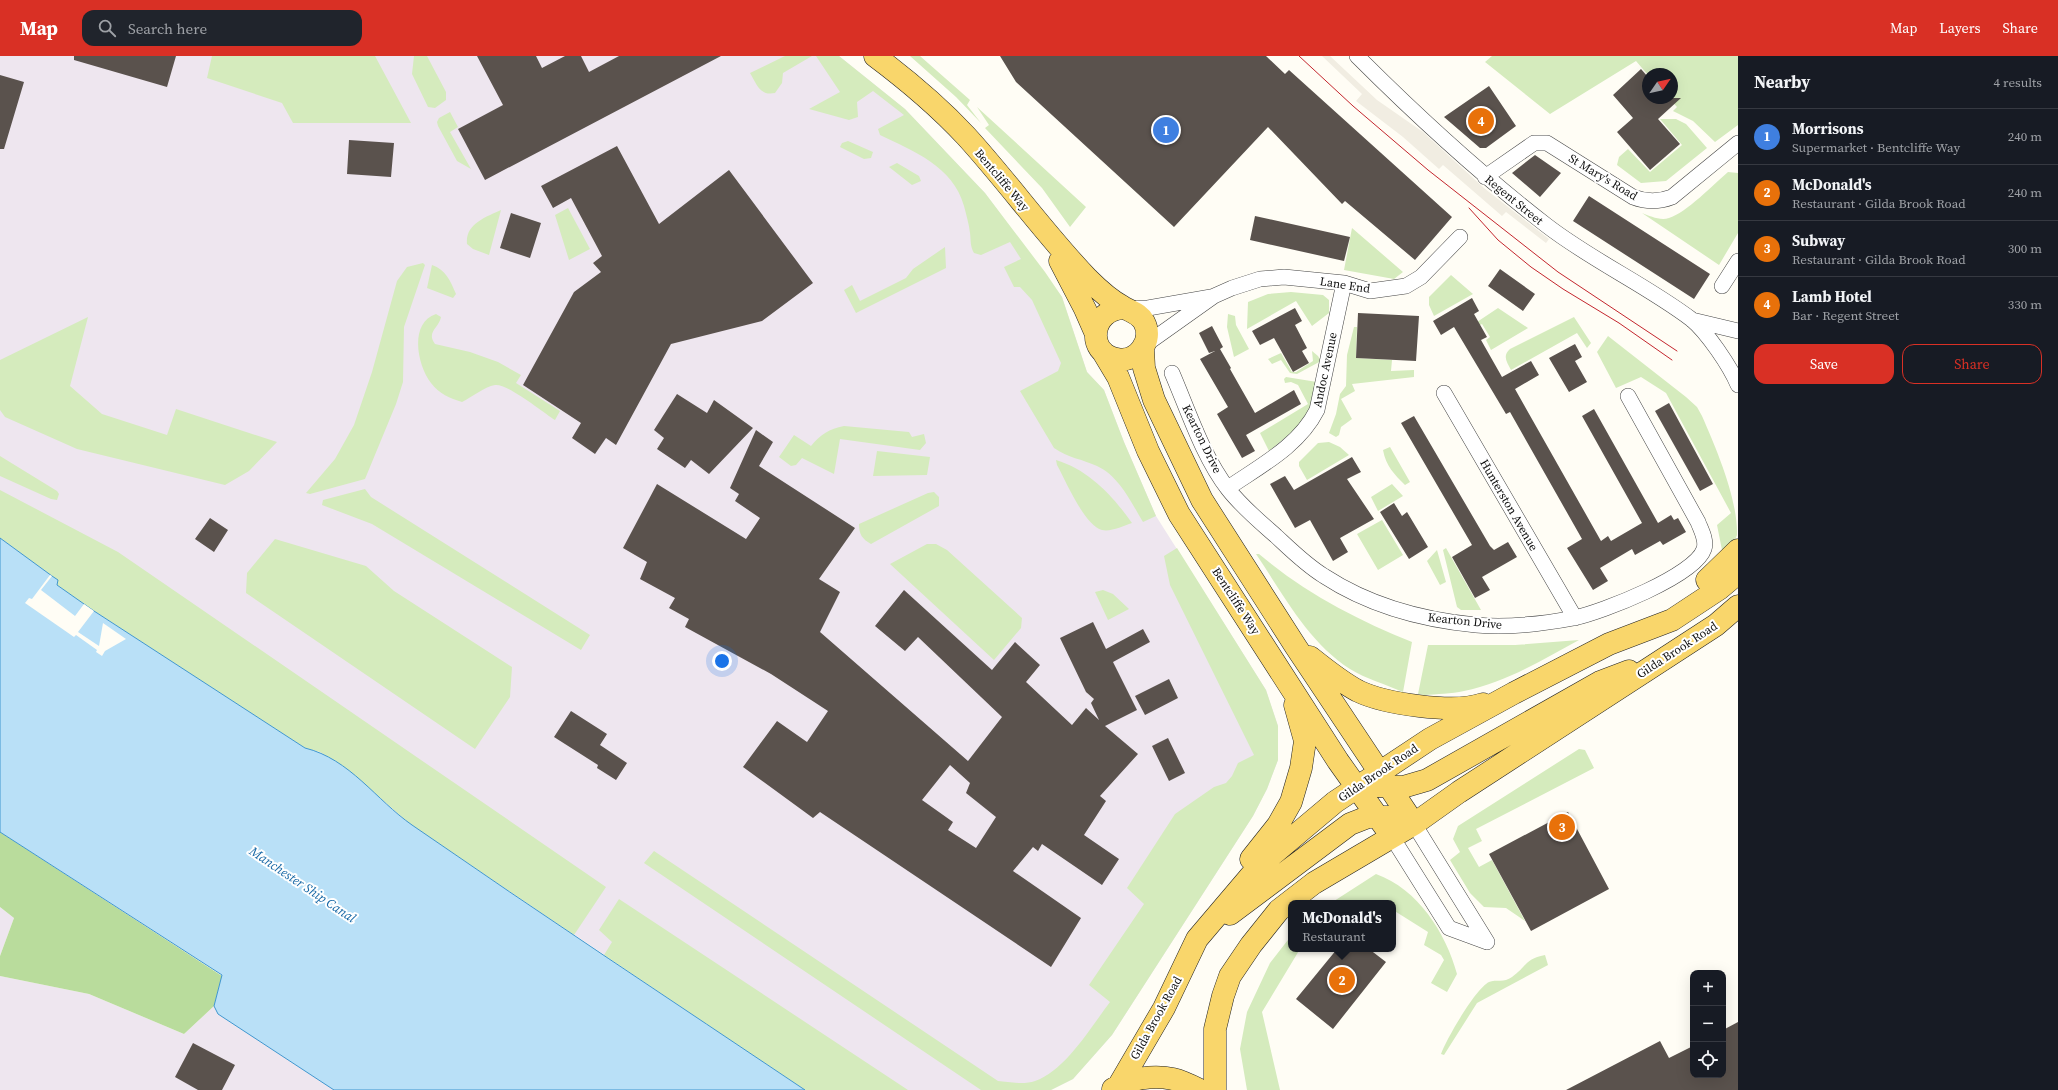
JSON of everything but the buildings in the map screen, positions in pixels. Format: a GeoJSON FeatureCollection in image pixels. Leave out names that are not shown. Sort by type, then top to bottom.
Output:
{"type":"FeatureCollection","features":[{"type":"Feature","properties":{"kind":"main road","name":"Bentcliffe Way"},"geometry":{"type":"LineString","coordinates":[[875,56],[957,127],[1008,186],[1043,230],[1089,280],[1126,309]]}},
{"type":"Feature","properties":{"kind":"main road","name":"Bentcliffe Way"},"geometry":{"type":"LineString","coordinates":[[1043,230],[1076,291],[1099,343],[1118,377],[1148,451],[1179,514],[1271,656],[1368,781],[1414,824]]}},
{"type":"Feature","properties":{"kind":"main road"},"geometry":{"type":"LineString","coordinates":[[1117,309],[1126,309],[1134,312],[1145,323],[1147,330],[1144,347],[1138,354],[1124,360],[1109,357],[1099,343],[1097,327],[1104,315],[1117,309]]}},
{"type":"Feature","properties":{"kind":"main road","name":"Bentcliffe Way"},"geometry":{"type":"LineString","coordinates":[[1144,347],[1144,368],[1154,400],[1202,500],[1296,647],[1368,781],[1378,816],[1392,837]]}},
{"type":"Feature","properties":{"kind":"main road"},"geometry":{"type":"LineString","coordinates":[[1609,644],[1699,586],[1718,571],[1738,550]]}},
{"type":"Feature","properties":{"kind":"main road","name":"Gilda Brook Road"},"geometry":{"type":"LineString","coordinates":[[1115,1088],[1164,1008],[1197,940],[1259,866],[1335,802],[1430,739],[1514,692],[1609,644],[1672,620],[1719,589],[1738,573]]}},
{"type":"Feature","properties":{"kind":"main road","name":"Gilda Brook Road"},"geometry":{"type":"LineString","coordinates":[[1292,900],[1345,863],[1414,824],[1459,792],[1716,625],[1738,606]]}},
{"type":"Feature","properties":{"kind":"main road"},"geometry":{"type":"LineString","coordinates":[[1716,625],[1738,612]]}},
{"type":"Feature","properties":{"kind":"main road"},"geometry":{"type":"LineString","coordinates":[[1296,647],[1338,678],[1359,691],[1399,703],[1452,708],[1479,705],[1514,692]]}},
{"type":"Feature","properties":{"kind":"main road"},"geometry":{"type":"LineString","coordinates":[[1197,940],[1236,875],[1278,825],[1291,802],[1301,768],[1305,741],[1297,709],[1271,656]]}},
{"type":"Feature","properties":{"kind":"main road"},"geometry":{"type":"LineString","coordinates":[[1368,781],[1415,784],[1427,780],[1600,682],[1667,657]]}},
{"type":"Feature","properties":{"kind":"main road"},"geometry":{"type":"LineString","coordinates":[[1197,940],[1350,824],[1378,816],[1391,816],[1414,824]]}},
{"type":"Feature","properties":{"kind":"main road","name":"Gilda Brook Road"},"geometry":{"type":"LineString","coordinates":[[1215,1090],[1215,1029],[1223,996],[1230,976],[1251,945],[1279,910],[1288,903]]}},
{"type":"Feature","properties":{"kind":"main road"},"geometry":{"type":"LineString","coordinates":[[1115,1088],[1146,1077],[1174,1079],[1200,1090]]}},
{"type":"Feature","properties":{"kind":"street","name":"Regent Street"},"geometry":{"type":"LineString","coordinates":[[1357,56],[1405,105],[1485,177],[1551,230],[1692,320],[1718,350],[1738,385]]}},
{"type":"Feature","properties":{"kind":"street","name":"St Mary's Road"},"geometry":{"type":"LineString","coordinates":[[1485,177],[1534,143],[1547,143],[1633,197],[1641,200],[1663,201],[1672,197],[1738,143]]}},
{"type":"Feature","properties":{"kind":"street","name":"Lane End"},"geometry":{"type":"LineString","coordinates":[[1126,309],[1148,308],[1214,296],[1243,284],[1266,278],[1284,277],[1344,283],[1370,291],[1406,286],[1421,277],[1460,237]]}},
{"type":"Feature","properties":{"kind":"street"},"geometry":{"type":"LineString","coordinates":[[1722,286],[1738,261]]}},
{"type":"Feature","properties":{"kind":"street","name":"Andoc Avenue"},"geometry":{"type":"LineString","coordinates":[[1228,488],[1284,449],[1311,423],[1317,410],[1344,283]]}},
{"type":"Feature","properties":{"kind":"street","name":"Lane End"},"geometry":{"type":"LineString","coordinates":[[1144,347],[1214,296]]}},
{"type":"Feature","properties":{"kind":"street","name":"Regent Street"},"geometry":{"type":"LineString","coordinates":[[1692,320],[1738,331]]}},
{"type":"Feature","properties":{"kind":"street","name":"Kearton Drive"},"geometry":{"type":"LineString","coordinates":[[1172,373],[1203,447],[1228,488],[1247,510],[1308,564],[1342,586],[1392,609],[1443,621],[1478,625],[1514,626],[1575,618],[1606,608],[1663,584],[1692,565],[1704,548],[1704,538],[1695,515],[1628,396]]}},
{"type":"Feature","properties":{"kind":"street","name":"Hunterston Avenue"},"geometry":{"type":"LineString","coordinates":[[1444,393],[1575,618]]}},
{"type":"Feature","properties":{"kind":"street"},"geometry":{"type":"LineString","coordinates":[[1392,837],[1449,928],[1487,942],[1414,824]]}},
{"type":"Feature","properties":{"kind":"shaded area"},"geometry":{"type":"Polygon","coordinates":[[[0,56],[839,56],[905,109],[985,193],[1062,297],[1087,372],[1104,390],[1124,442],[1156,516],[1266,690],[1278,726],[1278,760],[1267,789],[1253,816],[1112,1035],[1073,1079],[1051,1090],[805,1090],[410,824],[347,769],[84,604],[50,575],[0,538],[0,56]]]}},
{"type":"Feature","properties":{"kind":"shaded area"},"geometry":{"type":"Polygon","coordinates":[[[1322,56],[1330,56],[1377,100],[1423,132],[1484,188],[1549,239],[1546,243],[1506,212],[1502,216],[1443,165],[1439,169],[1403,137],[1356,101],[1362,94],[1322,56]]]}},
{"type":"Feature","properties":{"kind":"shaded area"},"geometry":{"type":"Polygon","coordinates":[[[0,907],[14,918],[0,956],[0,907]]]}},
{"type":"Feature","properties":{"kind":"shaded area"},"geometry":{"type":"Polygon","coordinates":[[[0,976],[89,994],[184,1034],[214,1006],[218,1014],[334,1090],[0,1090],[0,976]]]}},
{"type":"Feature","properties":{"kind":"green space"},"geometry":{"type":"Polygon","coordinates":[[[212,56],[375,56],[411,123],[293,123],[282,103],[207,78],[212,56]]]}},
{"type":"Feature","properties":{"kind":"green space"},"geometry":{"type":"Polygon","coordinates":[[[414,56],[427,56],[446,92],[446,100],[435,108],[428,107],[412,74],[414,56]]]}},
{"type":"Feature","properties":{"kind":"green space"},"geometry":{"type":"Polygon","coordinates":[[[785,56],[812,56],[783,73],[782,83],[775,93],[766,93],[762,91],[750,73],[785,56]]]}},
{"type":"Feature","properties":{"kind":"green space"},"geometry":{"type":"Polygon","coordinates":[[[816,56],[839,56],[905,109],[985,193],[1045,272],[1062,297],[1087,372],[1104,390],[1124,442],[1156,516],[1143,522],[1124,490],[1105,470],[1054,448],[1020,391],[1058,371],[1061,363],[1032,300],[1020,287],[1014,287],[1004,267],[1021,259],[1010,242],[981,255],[974,253],[971,246],[967,216],[959,192],[951,180],[930,162],[906,147],[880,135],[878,129],[904,115],[873,91],[857,102],[858,117],[849,120],[809,109],[840,92],[816,56]]]}},
{"type":"Feature","properties":{"kind":"green space"},"geometry":{"type":"Polygon","coordinates":[[[910,56],[920,56],[970,100],[967,105],[981,123],[956,97],[910,56]]]}},
{"type":"Feature","properties":{"kind":"green space"},"geometry":{"type":"Polygon","coordinates":[[[1492,56],[1738,56],[1738,125],[1715,142],[1693,121],[1673,111],[1677,107],[1674,104],[1678,104],[1678,68],[1642,68],[1636,61],[1550,114],[1485,62],[1492,56]]]}},
{"type":"Feature","properties":{"kind":"green space"},"geometry":{"type":"Polygon","coordinates":[[[977,107],[1086,207],[1070,227],[1042,188],[985,128],[989,125],[977,107]]]}},
{"type":"Feature","properties":{"kind":"green space"},"geometry":{"type":"Polygon","coordinates":[[[450,112],[458,127],[450,132],[471,169],[457,161],[438,126],[437,122],[439,118],[450,112]]]}},
{"type":"Feature","properties":{"kind":"green space"},"geometry":{"type":"Polygon","coordinates":[[[1660,119],[1676,119],[1686,124],[1707,148],[1666,181],[1641,183],[1617,165],[1619,157],[1628,149],[1650,172],[1682,145],[1660,119]]]}},
{"type":"Feature","properties":{"kind":"green space"},"geometry":{"type":"Polygon","coordinates":[[[848,141],[873,152],[871,158],[864,159],[840,147],[842,143],[848,141]]]}},
{"type":"Feature","properties":{"kind":"green space"},"geometry":{"type":"Polygon","coordinates":[[[897,163],[919,176],[921,181],[912,185],[889,167],[897,163]]]}},
{"type":"Feature","properties":{"kind":"green space"},"geometry":{"type":"Polygon","coordinates":[[[1728,172],[1738,173],[1738,233],[1719,265],[1642,213],[1662,219],[1676,215],[1708,191],[1728,172]]]}},
{"type":"Feature","properties":{"kind":"green space"},"geometry":{"type":"Polygon","coordinates":[[[568,208],[590,249],[569,260],[555,215],[568,208]]]}},
{"type":"Feature","properties":{"kind":"green space"},"geometry":{"type":"Polygon","coordinates":[[[501,210],[489,255],[473,249],[467,244],[469,231],[473,226],[501,210]]]}},
{"type":"Feature","properties":{"kind":"green space"},"geometry":{"type":"Polygon","coordinates":[[[1352,228],[1403,272],[1394,279],[1344,270],[1352,228]]]}},
{"type":"Feature","properties":{"kind":"green space"},"geometry":{"type":"Polygon","coordinates":[[[945,247],[946,268],[856,313],[844,290],[852,285],[860,301],[906,278],[913,269],[945,247]]]}},
{"type":"Feature","properties":{"kind":"green space"},"geometry":{"type":"Polygon","coordinates":[[[423,263],[425,265],[404,327],[403,382],[396,404],[365,479],[310,494],[306,493],[335,459],[354,425],[372,372],[397,281],[407,267],[423,263]]]}},
{"type":"Feature","properties":{"kind":"green space"},"geometry":{"type":"Polygon","coordinates":[[[432,265],[441,270],[449,280],[456,294],[453,298],[427,288],[432,265]]]}},
{"type":"Feature","properties":{"kind":"green space"},"geometry":{"type":"Polygon","coordinates":[[[1451,275],[1473,294],[1434,316],[1429,305],[1429,297],[1451,275]]]}},
{"type":"Feature","properties":{"kind":"green space"},"geometry":{"type":"Polygon","coordinates":[[[1291,292],[1323,295],[1329,300],[1329,313],[1312,326],[1296,301],[1247,329],[1248,302],[1268,294],[1291,292]]]}},
{"type":"Feature","properties":{"kind":"green space"},"geometry":{"type":"Polygon","coordinates":[[[1498,308],[1528,328],[1491,350],[1486,340],[1490,337],[1482,324],[1478,326],[1477,322],[1498,308]]]}},
{"type":"Feature","properties":{"kind":"green space"},"geometry":{"type":"Polygon","coordinates":[[[436,314],[441,317],[432,333],[435,344],[470,352],[498,362],[521,375],[516,383],[560,411],[555,420],[516,393],[501,386],[495,385],[487,388],[462,402],[441,393],[431,383],[426,375],[419,356],[418,345],[422,326],[427,319],[436,314]]]}},
{"type":"Feature","properties":{"kind":"green space"},"geometry":{"type":"Polygon","coordinates":[[[1228,314],[1235,316],[1236,325],[1249,349],[1234,357],[1227,327],[1228,314]]]}},
{"type":"Feature","properties":{"kind":"green space"},"geometry":{"type":"Polygon","coordinates":[[[88,317],[70,386],[102,414],[167,435],[176,409],[277,442],[249,471],[225,485],[77,449],[5,417],[0,410],[0,360],[88,317]]]}},
{"type":"Feature","properties":{"kind":"green space"},"geometry":{"type":"Polygon","coordinates":[[[1574,317],[1591,343],[1587,348],[1577,333],[1511,370],[1506,357],[1506,354],[1510,349],[1574,317]]]}},
{"type":"Feature","properties":{"kind":"green space"},"geometry":{"type":"Polygon","coordinates":[[[1354,327],[1357,327],[1356,358],[1392,360],[1391,371],[1414,370],[1414,377],[1352,384],[1355,391],[1341,399],[1352,419],[1341,427],[1339,435],[1336,437],[1329,433],[1336,414],[1340,394],[1346,386],[1347,355],[1354,327]]]}},
{"type":"Feature","properties":{"kind":"green space"},"geometry":{"type":"Polygon","coordinates":[[[1608,336],[1686,397],[1697,407],[1702,416],[1714,443],[1734,506],[1737,535],[1733,543],[1723,555],[1717,525],[1731,513],[1666,393],[1641,377],[1616,388],[1597,352],[1608,336]]]}},
{"type":"Feature","properties":{"kind":"green space"},"geometry":{"type":"Polygon","coordinates":[[[1312,351],[1321,361],[1297,374],[1290,373],[1281,360],[1272,364],[1268,359],[1281,353],[1292,372],[1296,372],[1313,361],[1312,351]]]}},
{"type":"Feature","properties":{"kind":"green space"},"geometry":{"type":"Polygon","coordinates":[[[1286,377],[1317,382],[1313,405],[1298,427],[1269,451],[1260,433],[1308,404],[1298,385],[1291,382],[1285,383],[1284,379],[1286,377]]]}},
{"type":"Feature","properties":{"kind":"green space"},"geometry":{"type":"Polygon","coordinates":[[[844,426],[909,432],[912,437],[924,434],[926,443],[920,450],[840,439],[834,474],[802,458],[796,465],[791,466],[779,457],[794,435],[811,446],[818,438],[826,433],[844,426]]]}},
{"type":"Feature","properties":{"kind":"green space"},"geometry":{"type":"Polygon","coordinates":[[[1329,442],[1340,447],[1349,455],[1307,480],[1299,466],[1299,462],[1318,443],[1329,442]]]}},
{"type":"Feature","properties":{"kind":"green space"},"geometry":{"type":"Polygon","coordinates":[[[1390,447],[1410,482],[1405,485],[1388,465],[1384,456],[1383,450],[1390,447]]]}},
{"type":"Feature","properties":{"kind":"green space"},"geometry":{"type":"Polygon","coordinates":[[[877,451],[930,457],[927,475],[873,476],[877,451]]]}},
{"type":"Feature","properties":{"kind":"green space"},"geometry":{"type":"Polygon","coordinates":[[[0,456],[57,491],[59,494],[57,500],[51,499],[0,476],[0,456]]]}},
{"type":"Feature","properties":{"kind":"green space"},"geometry":{"type":"Polygon","coordinates":[[[1056,460],[1068,464],[1090,477],[1117,503],[1132,523],[1109,530],[1102,530],[1095,526],[1076,502],[1057,465],[1056,460]]]}},
{"type":"Feature","properties":{"kind":"green space"},"geometry":{"type":"Polygon","coordinates":[[[1392,484],[1403,496],[1378,511],[1371,497],[1392,484]]]}},
{"type":"Feature","properties":{"kind":"green space"},"geometry":{"type":"Polygon","coordinates":[[[365,489],[371,497],[590,635],[581,650],[372,524],[322,505],[323,500],[365,489]]]}},
{"type":"Feature","properties":{"kind":"green space"},"geometry":{"type":"Polygon","coordinates":[[[0,490],[118,552],[606,887],[574,935],[410,824],[347,769],[320,752],[305,748],[94,611],[57,585],[52,576],[0,538],[0,490]]]}},
{"type":"Feature","properties":{"kind":"green space"},"geometry":{"type":"Polygon","coordinates":[[[934,492],[939,497],[939,506],[871,544],[862,536],[859,524],[928,493],[934,492]]]}},
{"type":"Feature","properties":{"kind":"green space"},"geometry":{"type":"Polygon","coordinates":[[[1382,520],[1403,555],[1378,570],[1357,534],[1382,520]]]}},
{"type":"Feature","properties":{"kind":"green space"},"geometry":{"type":"Polygon","coordinates":[[[275,539],[366,566],[394,591],[512,667],[510,697],[475,749],[246,593],[247,573],[275,539]]]}},
{"type":"Feature","properties":{"kind":"green space"},"geometry":{"type":"Polygon","coordinates":[[[927,544],[936,544],[947,550],[1022,618],[1021,628],[994,660],[890,564],[927,544]]]}},
{"type":"Feature","properties":{"kind":"green space"},"geometry":{"type":"Polygon","coordinates":[[[1177,548],[1266,690],[1278,726],[1278,760],[1267,789],[1253,816],[1112,1035],[1073,1079],[1051,1090],[981,1090],[644,863],[654,851],[998,1081],[1026,1083],[1046,1076],[1057,1068],[1077,1047],[1110,1002],[1089,985],[1144,904],[1127,888],[1175,814],[1214,787],[1226,783],[1232,776],[1238,763],[1254,755],[1170,585],[1164,556],[1177,548]]]}},
{"type":"Feature","properties":{"kind":"green space"},"geometry":{"type":"Polygon","coordinates":[[[1446,548],[1481,610],[1461,610],[1457,607],[1443,550],[1446,548]]]}},
{"type":"Feature","properties":{"kind":"green space"},"geometry":{"type":"Polygon","coordinates":[[[1437,550],[1446,582],[1440,585],[1427,561],[1437,550]]]}},
{"type":"Feature","properties":{"kind":"green space"},"geometry":{"type":"Polygon","coordinates":[[[1256,554],[1259,554],[1295,581],[1332,604],[1392,634],[1412,642],[1403,692],[1356,673],[1335,658],[1321,645],[1297,616],[1256,554]]]}},
{"type":"Feature","properties":{"kind":"green space"},"geometry":{"type":"Polygon","coordinates":[[[1103,590],[1113,594],[1129,609],[1108,620],[1095,592],[1103,590]]]}},
{"type":"Feature","properties":{"kind":"green space"},"geometry":{"type":"Polygon","coordinates":[[[1579,640],[1509,677],[1479,687],[1454,693],[1418,694],[1428,645],[1515,645],[1579,640]]]}},
{"type":"Feature","properties":{"kind":"green space"},"geometry":{"type":"Polygon","coordinates":[[[1579,749],[1585,750],[1594,768],[1476,829],[1482,841],[1468,848],[1479,867],[1492,860],[1525,921],[1506,908],[1484,907],[1470,893],[1450,860],[1460,852],[1453,839],[1458,826],[1579,749]]]}},
{"type":"Feature","properties":{"kind":"green space"},"geometry":{"type":"Polygon","coordinates":[[[0,832],[222,976],[214,1006],[184,1034],[89,994],[0,976],[0,956],[14,918],[0,907],[0,832]]]}},
{"type":"Feature","properties":{"kind":"green space"},"geometry":{"type":"Polygon","coordinates":[[[1376,874],[1405,890],[1428,914],[1446,943],[1457,974],[1447,992],[1431,983],[1444,960],[1441,955],[1424,945],[1428,932],[1396,912],[1396,900],[1336,900],[1376,874]]]}},
{"type":"Feature","properties":{"kind":"green space"},"geometry":{"type":"Polygon","coordinates":[[[619,899],[908,1090],[805,1090],[604,955],[612,942],[599,930],[619,899]]]}},
{"type":"Feature","properties":{"kind":"green space"},"geometry":{"type":"Polygon","coordinates":[[[1288,940],[1288,952],[1298,952],[1262,1012],[1280,1090],[1247,1090],[1240,1049],[1247,1012],[1270,963],[1288,940]]]}},
{"type":"Feature","properties":{"kind":"green space"},"geometry":{"type":"Polygon","coordinates":[[[1545,955],[1548,965],[1477,1003],[1444,1055],[1441,1054],[1462,1015],[1476,994],[1483,987],[1492,981],[1509,979],[1530,961],[1545,955]]]}},
{"type":"Feature","properties":{"kind":"water","name":"Manchester Ship Canal"},"geometry":{"type":"Polygon","coordinates":[[[0,538],[58,580],[57,585],[94,611],[305,748],[321,753],[336,761],[362,781],[412,825],[805,1090],[334,1090],[218,1014],[214,1006],[222,975],[0,832],[0,538]]]}},
{"type":"Feature","properties":{"kind":"pier"},"geometry":{"type":"Polygon","coordinates":[[[50,575],[52,576],[41,590],[75,616],[84,604],[94,611],[78,632],[99,646],[103,623],[126,639],[105,651],[102,656],[96,652],[97,650],[76,635],[74,637],[25,603],[29,598],[32,599],[50,575]]]}},
{"type":"Feature","properties":{"kind":"tram line"},"geometry":{"type":"LineString","coordinates":[[1299,56],[1353,106],[1428,170],[1558,272],[1677,351]]}},
{"type":"Feature","properties":{"kind":"tram line"},"geometry":{"type":"LineString","coordinates":[[1469,208],[1498,240],[1531,267],[1563,289],[1619,323],[1672,360]]}},
{"type":"Feature","properties":{"kind":"place","name":"Lamb Hotel"},"geometry":{"type":"Point","coordinates":[1481,121]}},
{"type":"Feature","properties":{"kind":"place","name":"Morrisons"},"geometry":{"type":"Point","coordinates":[1166,130]}},
{"type":"Feature","properties":{"kind":"place","name":"Subway"},"geometry":{"type":"Point","coordinates":[1562,827]}},
{"type":"Feature","properties":{"kind":"place","name":"McDonald's"},"geometry":{"type":"Point","coordinates":[1342,980]}}]}
